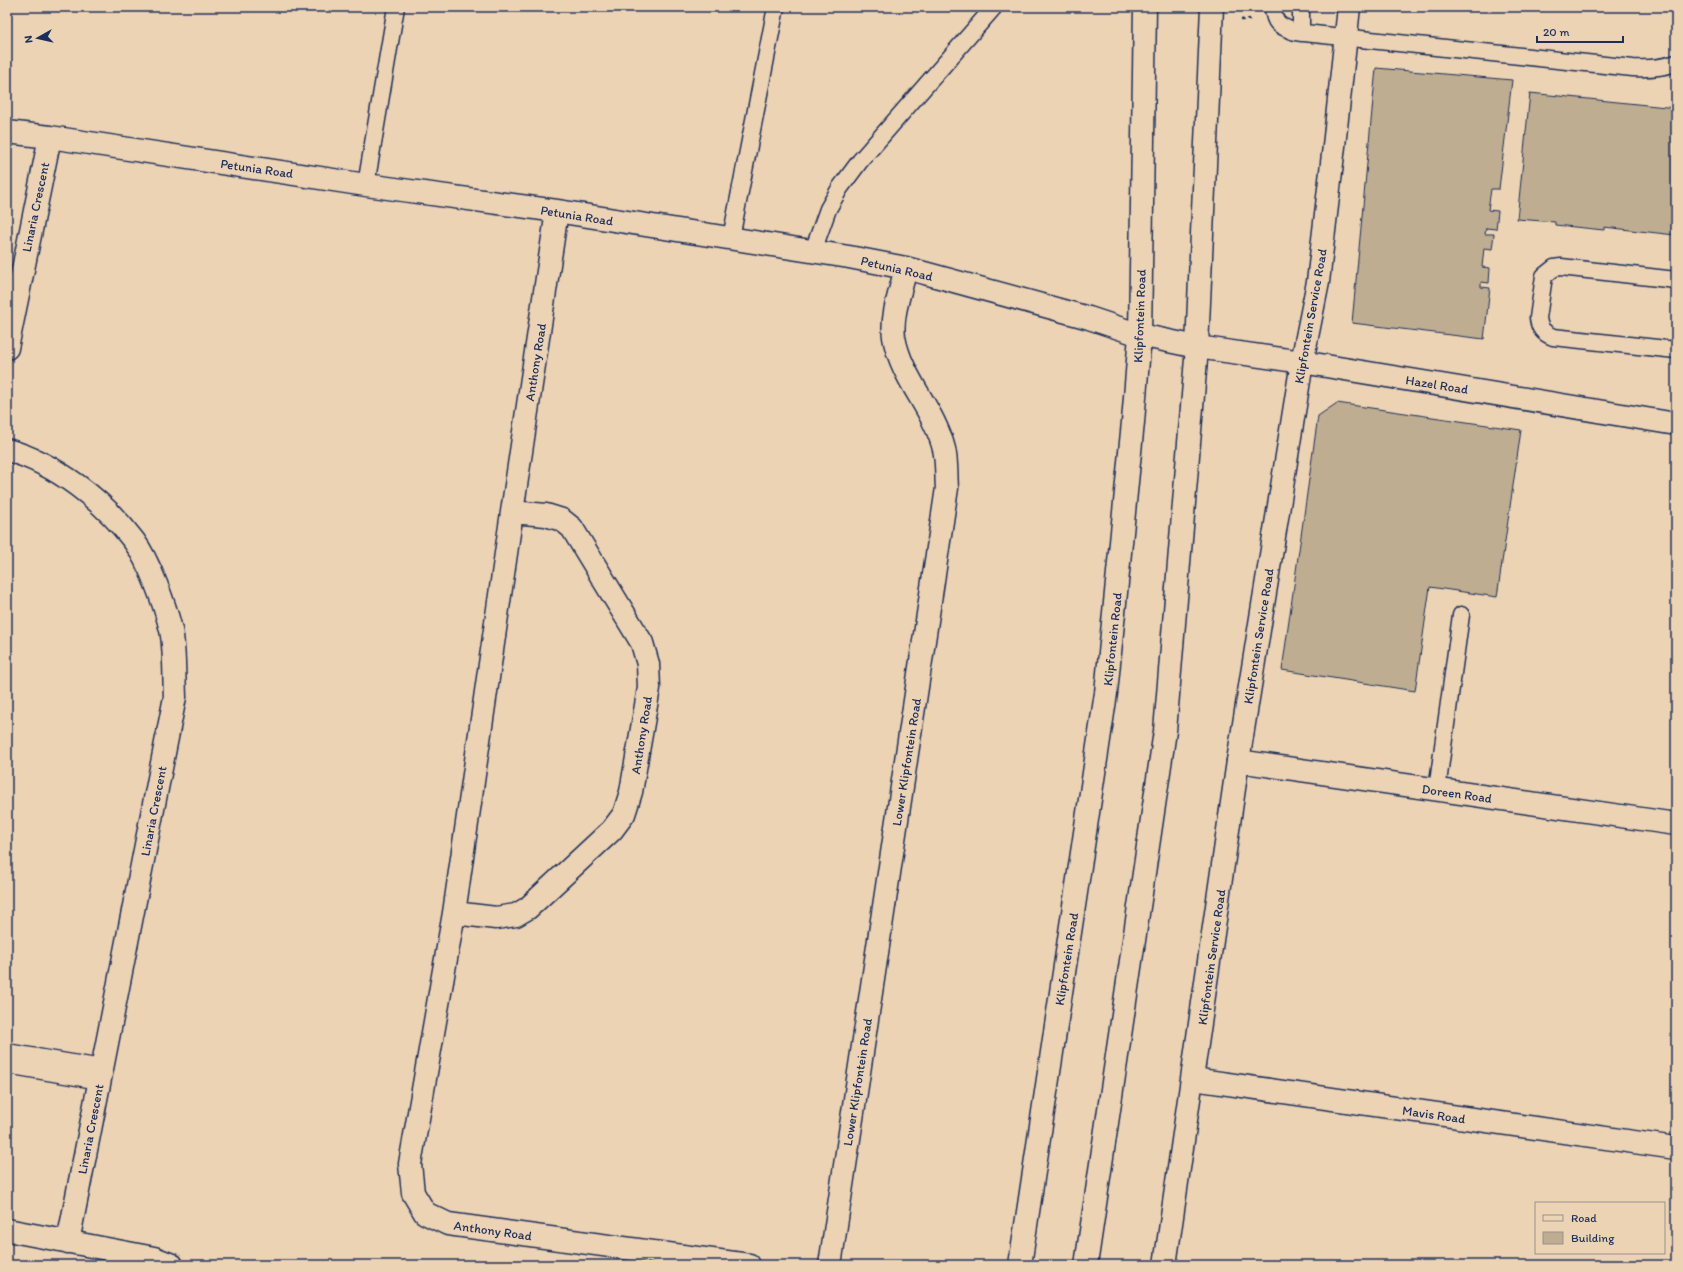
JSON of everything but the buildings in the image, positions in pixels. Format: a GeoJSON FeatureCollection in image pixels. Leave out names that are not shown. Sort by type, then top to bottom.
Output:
{"type":"FeatureCollection","features":[{"type":"Feature","properties":{"kind":"street","name":"Klipfontein Road"},"geometry":{"type":"LineString","coordinates":[[1020,1265],[1106,694],[1133,422],[1140,335],[1145,7]]}},
{"type":"Feature","properties":{"kind":"street"},"geometry":{"type":"LineString","coordinates":[[1086,1265],[1165,731],[1197,347],[1212,7]]}},
{"type":"Feature","properties":{"kind":"street","name":"Klipfontein Service Road"},"geometry":{"type":"LineString","coordinates":[[1165,1265],[1238,761],[1302,362],[1319,274],[1349,7]]}},
{"type":"Feature","properties":{"kind":"street","name":"Petunia Road"},"geometry":{"type":"LineString","coordinates":[[7,132],[50,137],[366,185],[557,211],[813,251],[906,268],[1089,318],[1140,335],[1197,347]]}},
{"type":"Feature","properties":{"kind":"street","name":"Linaria Crescent"},"geometry":{"type":"LineString","coordinates":[[7,348],[50,137]]}},
{"type":"Feature","properties":{"kind":"street","name":"Anthony Road"},"geometry":{"type":"LineString","coordinates":[[557,211],[454,913],[410,1164],[413,1193],[425,1214],[448,1224],[749,1265]]}},
{"type":"Feature","properties":{"kind":"street","name":"Lower Klipfontein Road"},"geometry":{"type":"LineString","coordinates":[[830,1265],[947,488],[944,449],[928,411],[903,365],[894,337],[895,312],[906,268]]}},
{"type":"Feature","properties":{"kind":"street","name":"Hazel Road"},"geometry":{"type":"LineString","coordinates":[[1197,347],[1302,362],[1676,424]]}},
{"type":"Feature","properties":{"kind":"street","name":"Linaria Crescent"},"geometry":{"type":"LineString","coordinates":[[7,450],[22,454],[67,478],[101,504],[134,541],[154,578],[171,631],[175,697],[68,1242]]}},
{"type":"Feature","properties":{"kind":"street","name":"Anthony Road"},"geometry":{"type":"LineString","coordinates":[[454,913],[496,918],[516,916],[528,908],[612,830],[624,814],[631,792],[648,688],[648,664],[642,643],[572,528],[562,520],[546,515],[512,512]]}},
{"type":"Feature","properties":{"kind":"street","name":"Doreen Road"},"geometry":{"type":"LineString","coordinates":[[1238,761],[1676,824]]}},
{"type":"Feature","properties":{"kind":"street","name":"Mavis Road"},"geometry":{"type":"LineString","coordinates":[[1193,1079],[1676,1148]]}},
{"type":"Feature","properties":{"kind":"street"},"geometry":{"type":"LineString","coordinates":[[7,1230],[154,1258],[172,1265]]}},
{"type":"Feature","properties":{"kind":"lane"},"geometry":{"type":"LineString","coordinates":[[366,185],[396,7]]}},
{"type":"Feature","properties":{"kind":"lane"},"geometry":{"type":"LineString","coordinates":[[731,238],[776,7]]}},
{"type":"Feature","properties":{"kind":"lane"},"geometry":{"type":"LineString","coordinates":[[813,251],[828,209],[840,188],[860,161],[994,7]]}},
{"type":"Feature","properties":{"kind":"lane"},"geometry":{"type":"LineString","coordinates":[[1273,7],[1273,18],[1280,26],[1301,33],[1634,68],[1648,69],[1676,63]]}},
{"type":"Feature","properties":{"kind":"lane"},"geometry":{"type":"LineString","coordinates":[[1301,7],[1301,33]]}},
{"type":"Feature","properties":{"kind":"lane"},"geometry":{"type":"LineString","coordinates":[[1676,280],[1554,268],[1544,276],[1538,318],[1538,324],[1542,330],[1546,335],[1553,337],[1676,350]]}},
{"type":"Feature","properties":{"kind":"lane"},"geometry":{"type":"LineString","coordinates":[[1437,790],[1462,615]]}},
{"type":"Feature","properties":{"kind":"lane"},"geometry":{"type":"LineString","coordinates":[[7,1052],[101,1075]]}},
{"type":"Feature","properties":{"kind":"lane"},"geometry":{"type":"LineString","coordinates":[[7,1065],[101,1075]]}}]}
